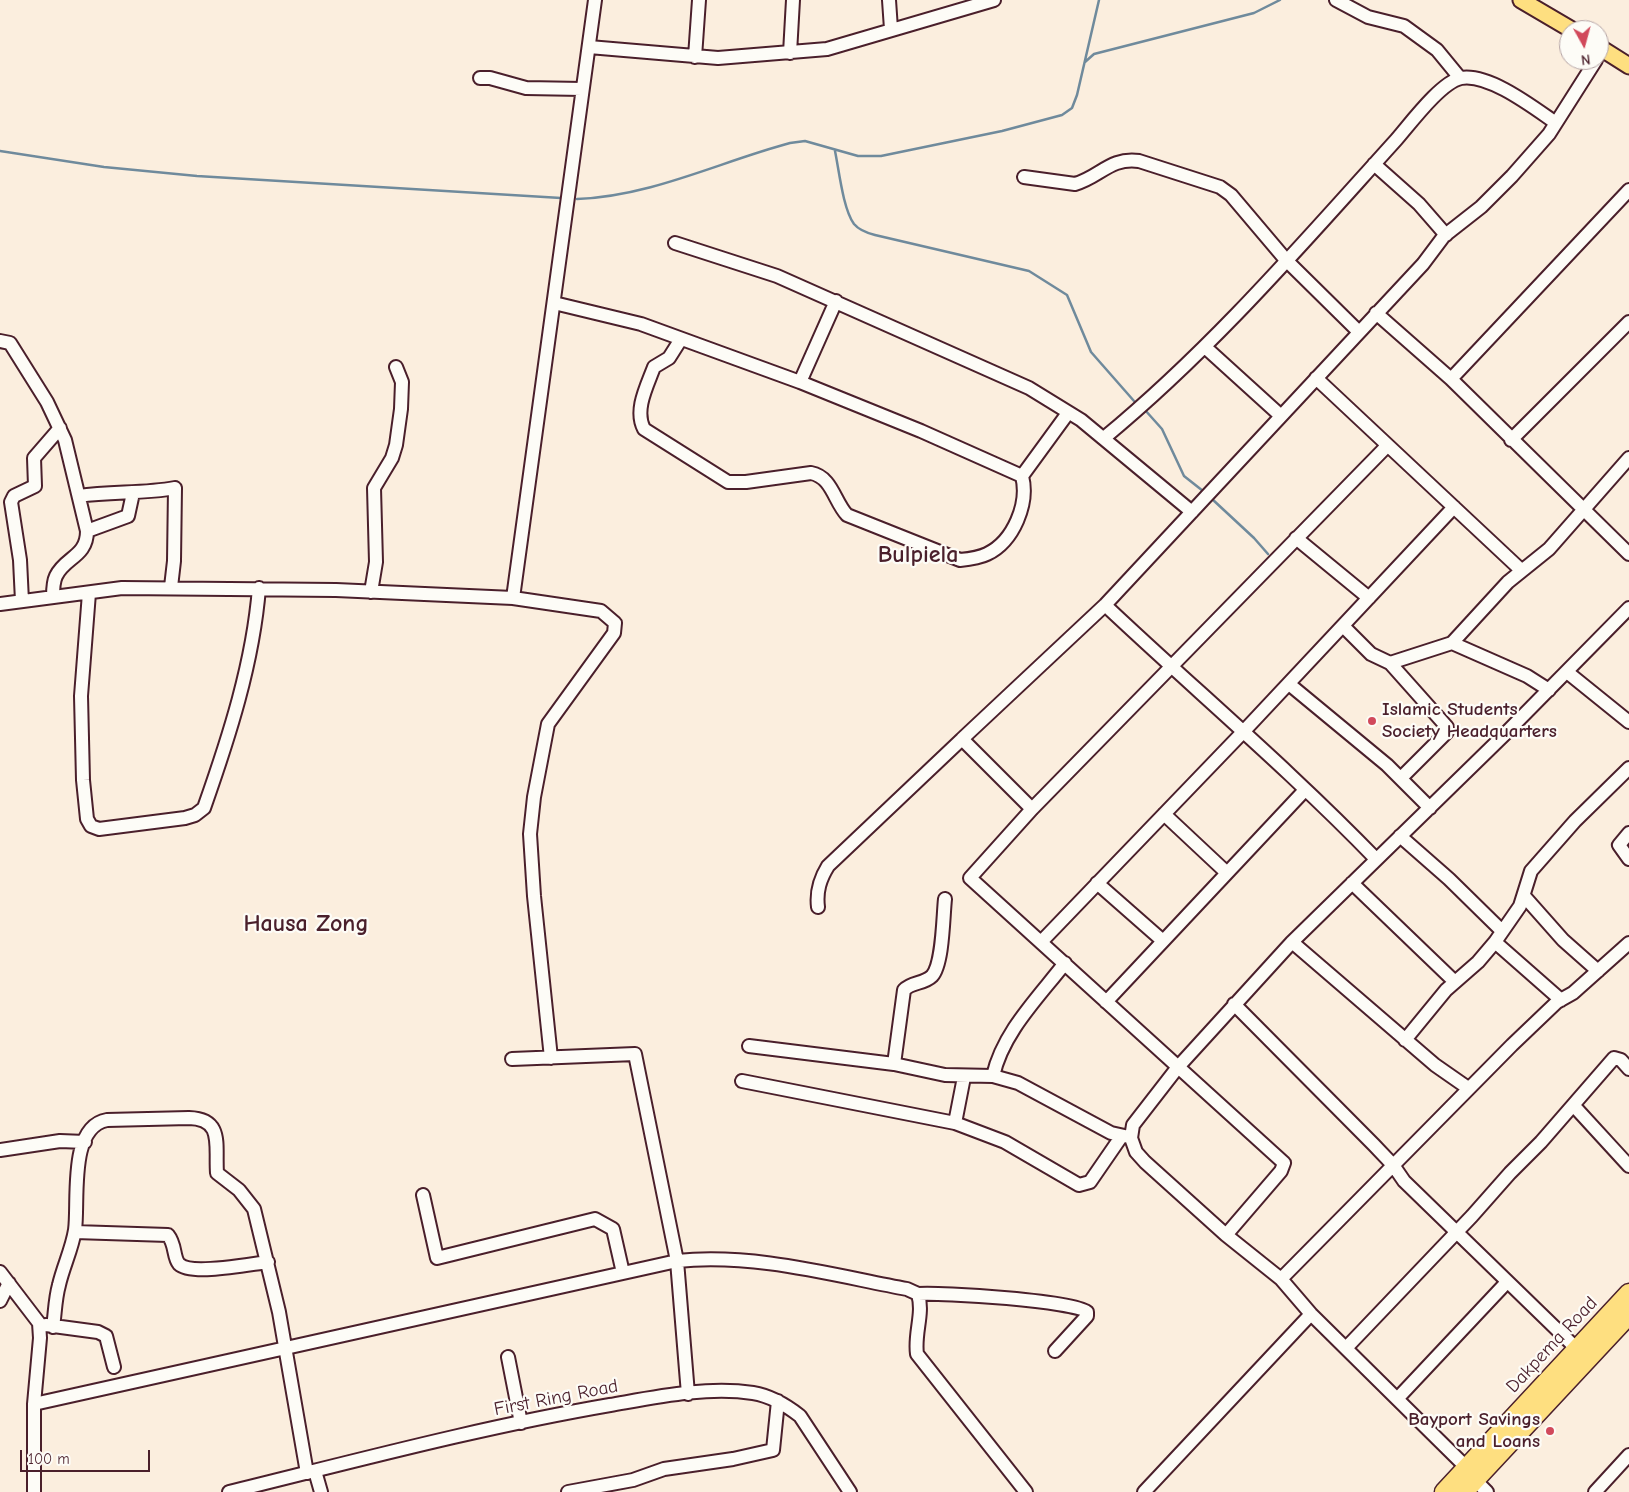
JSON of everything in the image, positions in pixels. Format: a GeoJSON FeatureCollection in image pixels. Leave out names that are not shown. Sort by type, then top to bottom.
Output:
{"type":"FeatureCollection","features":[{"type":"Feature","properties":{"kind":"highway","name":"Dakpema Road"},"geometry":{"type":"LineString","coordinates":[[1473,1483],[1577,1350],[1629,1293]]}},
{"type":"Feature","properties":{"kind":"highway","name":"Dakpema Road"},"geometry":{"type":"LineString","coordinates":[[1444,1492],[1473,1483],[1629,1315]]}},
{"type":"Feature","properties":{"kind":"main road"},"geometry":{"type":"LineString","coordinates":[[1521,0],[1559,22]]}},
{"type":"Feature","properties":{"kind":"main road"},"geometry":{"type":"LineString","coordinates":[[1609,56],[1628,62]]}},
{"type":"Feature","properties":{"kind":"street"},"geometry":{"type":"LineString","coordinates":[[513,598],[594,0]]}},
{"type":"Feature","properties":{"kind":"street"},"geometry":{"type":"LineString","coordinates":[[695,57],[699,0]]}},
{"type":"Feature","properties":{"kind":"street"},"geometry":{"type":"LineString","coordinates":[[790,53],[793,0]]}},
{"type":"Feature","properties":{"kind":"street"},"geometry":{"type":"LineString","coordinates":[[889,0],[891,29]]}},
{"type":"Feature","properties":{"kind":"street"},"geometry":{"type":"LineString","coordinates":[[589,46],[695,57],[747,57],[827,49],[994,0]]}},
{"type":"Feature","properties":{"kind":"street"},"geometry":{"type":"LineString","coordinates":[[1336,0],[1368,17],[1404,26],[1437,50],[1460,78]]}},
{"type":"Feature","properties":{"kind":"street"},"geometry":{"type":"LineString","coordinates":[[818,907],[816,896],[820,878],[828,866],[1105,605],[1423,264],[1446,235],[1481,207],[1512,176],[1549,134],[1589,70]]}},
{"type":"Feature","properties":{"kind":"street"},"geometry":{"type":"LineString","coordinates":[[480,78],[490,78],[526,88],[582,88]]}},
{"type":"Feature","properties":{"kind":"street"},"geometry":{"type":"LineString","coordinates":[[1104,438],[1205,347],[1430,102],[1449,85],[1460,78],[1480,79],[1517,98],[1556,123]]}},
{"type":"Feature","properties":{"kind":"street"},"geometry":{"type":"LineString","coordinates":[[1024,177],[1075,184],[1083,182],[1117,161],[1128,159],[1220,187],[1231,195],[1286,260],[1358,332]]}},
{"type":"Feature","properties":{"kind":"street"},"geometry":{"type":"LineString","coordinates":[[1374,164],[1419,204],[1446,235]]}},
{"type":"Feature","properties":{"kind":"street"},"geometry":{"type":"LineString","coordinates":[[1451,379],[1629,190]]}},
{"type":"Feature","properties":{"kind":"street"},"geometry":{"type":"LineString","coordinates":[[675,243],[768,273],[836,301],[1029,388],[1068,412],[1104,438],[1192,512]]}},
{"type":"Feature","properties":{"kind":"street"},"geometry":{"type":"LineString","coordinates":[[800,382],[836,301]]}},
{"type":"Feature","properties":{"kind":"street"},"geometry":{"type":"LineString","coordinates":[[554,303],[641,324],[800,382],[921,431],[1022,476]]}},
{"type":"Feature","properties":{"kind":"street"},"geometry":{"type":"LineString","coordinates":[[1376,313],[1451,379],[1629,554]]}},
{"type":"Feature","properties":{"kind":"street"},"geometry":{"type":"LineString","coordinates":[[1511,440],[1629,322]]}},
{"type":"Feature","properties":{"kind":"street"},"geometry":{"type":"LineString","coordinates":[[681,339],[669,358],[654,367],[639,412],[640,421],[644,429],[728,482],[746,482],[811,473],[820,474],[831,488],[839,506],[847,515],[960,560],[988,554],[1002,542],[1015,526],[1025,491],[1022,476],[1068,412]]}},
{"type":"Feature","properties":{"kind":"street"},"geometry":{"type":"LineString","coordinates":[[0,340],[10,343],[15,350],[47,402],[60,428],[71,457],[87,531],[87,541],[82,550],[54,578],[53,597]]}},
{"type":"Feature","properties":{"kind":"street"},"geometry":{"type":"LineString","coordinates":[[1205,347],[1281,416]]}},
{"type":"Feature","properties":{"kind":"street"},"geometry":{"type":"LineString","coordinates":[[372,592],[376,562],[374,488],[392,458],[396,445],[401,409],[402,382],[396,367]]}},
{"type":"Feature","properties":{"kind":"street"},"geometry":{"type":"LineString","coordinates":[[1316,378],[1521,570]]}},
{"type":"Feature","properties":{"kind":"street"},"geometry":{"type":"LineString","coordinates":[[22,601],[20,560],[11,502],[14,496],[35,486],[34,458],[60,428]]}},
{"type":"Feature","properties":{"kind":"street"},"geometry":{"type":"LineString","coordinates":[[1226,1235],[1281,1171],[1284,1162],[1106,1002],[1042,941],[970,878],[1032,809],[1387,446]]}},
{"type":"Feature","properties":{"kind":"street"},"geometry":{"type":"LineString","coordinates":[[1390,663],[1452,643],[1521,570],[1549,549],[1629,458]]}},
{"type":"Feature","properties":{"kind":"street"},"geometry":{"type":"LineString","coordinates":[[79,496],[104,492],[134,494],[175,488],[174,561],[171,587]]}},
{"type":"Feature","properties":{"kind":"street"},"geometry":{"type":"LineString","coordinates":[[87,531],[128,516],[134,494]]}},
{"type":"Feature","properties":{"kind":"street"},"geometry":{"type":"LineString","coordinates":[[1042,941],[1289,684],[1454,507]]}},
{"type":"Feature","properties":{"kind":"street"},"geometry":{"type":"LineString","coordinates":[[1296,538],[1369,598]]}},
{"type":"Feature","properties":{"kind":"street"},"geometry":{"type":"LineString","coordinates":[[0,604],[122,588],[259,588],[513,598],[601,611],[615,623],[614,633],[548,724],[534,797],[530,834],[534,896],[551,1058]]}},
{"type":"Feature","properties":{"kind":"street"},"geometry":{"type":"LineString","coordinates":[[89,593],[81,696],[83,780],[87,819],[91,826],[99,829],[186,818],[195,815],[204,808],[240,695],[252,644],[259,588]]}},
{"type":"Feature","properties":{"kind":"street"},"geometry":{"type":"LineString","coordinates":[[1105,605],[1171,667],[1244,731],[1376,859]]}},
{"type":"Feature","properties":{"kind":"street"},"geometry":{"type":"LineString","coordinates":[[742,1081],[955,1123],[1005,1142],[1079,1185],[1090,1182],[1126,1137],[1140,1113],[1178,1067],[1292,942],[1430,808],[1629,608]]}},
{"type":"Feature","properties":{"kind":"street"},"geometry":{"type":"LineString","coordinates":[[1343,626],[1372,654],[1390,663],[1447,727],[1447,732],[1401,778]]}},
{"type":"Feature","properties":{"kind":"street"},"geometry":{"type":"LineString","coordinates":[[1452,643],[1527,676],[1549,690]]}},
{"type":"Feature","properties":{"kind":"street"},"geometry":{"type":"LineString","coordinates":[[1567,672],[1629,722]]}},
{"type":"Feature","properties":{"kind":"street"},"geometry":{"type":"LineString","coordinates":[[1289,684],[1401,778],[1430,808]]}},
{"type":"Feature","properties":{"kind":"street"},"geometry":{"type":"LineString","coordinates":[[962,739],[1032,809]]}},
{"type":"Feature","properties":{"kind":"street"},"geometry":{"type":"LineString","coordinates":[[1406,1040],[1455,982],[1478,962],[1516,913],[1524,896],[1530,871],[1575,821],[1629,768]]}},
{"type":"Feature","properties":{"kind":"street"},"geometry":{"type":"LineString","coordinates":[[1106,1002],[1305,790]]}},
{"type":"Feature","properties":{"kind":"street"},"geometry":{"type":"LineString","coordinates":[[1164,814],[1227,873]]}},
{"type":"Feature","properties":{"kind":"street"},"geometry":{"type":"LineString","coordinates":[[1629,833],[1619,845],[1629,859]]}},
{"type":"Feature","properties":{"kind":"street"},"geometry":{"type":"LineString","coordinates":[[1400,836],[1449,879],[1498,936],[1561,1000]]}},
{"type":"Feature","properties":{"kind":"street"},"geometry":{"type":"LineString","coordinates":[[1098,883],[1163,941]]}},
{"type":"Feature","properties":{"kind":"street"},"geometry":{"type":"LineString","coordinates":[[1352,883],[1455,982]]}},
{"type":"Feature","properties":{"kind":"street"},"geometry":{"type":"LineString","coordinates":[[1524,896],[1563,940],[1598,971]]}},
{"type":"Feature","properties":{"kind":"street"},"geometry":{"type":"LineString","coordinates":[[894,1064],[904,990],[908,986],[925,981],[933,975],[938,964],[945,899]]}},
{"type":"Feature","properties":{"kind":"street"},"geometry":{"type":"LineString","coordinates":[[1292,942],[1435,1065],[1468,1088]]}},
{"type":"Feature","properties":{"kind":"street"},"geometry":{"type":"LineString","coordinates":[[1281,1279],[1468,1088],[1561,1000],[1573,993],[1629,943]]}},
{"type":"Feature","properties":{"kind":"street"},"geometry":{"type":"LineString","coordinates":[[993,1076],[1001,1050],[1018,1023],[1066,963]]}},
{"type":"Feature","properties":{"kind":"street"},"geometry":{"type":"LineString","coordinates":[[1234,1004],[1393,1164],[1404,1181],[1577,1350]]}},
{"type":"Feature","properties":{"kind":"street"},"geometry":{"type":"LineString","coordinates":[[749,1046],[894,1064],[964,1077],[993,1076],[1018,1082],[1126,1137],[1145,1162],[1226,1235],[1281,1279],[1311,1314],[1397,1399],[1473,1483]]}},
{"type":"Feature","properties":{"kind":"street"},"geometry":{"type":"LineString","coordinates":[[512,1059],[635,1054],[677,1261],[688,1394]]}},
{"type":"Feature","properties":{"kind":"street"},"geometry":{"type":"LineString","coordinates":[[1346,1347],[1574,1106],[1614,1058],[1621,1060],[1629,1069]]}},
{"type":"Feature","properties":{"kind":"street"},"geometry":{"type":"LineString","coordinates":[[955,1123],[964,1077]]}},
{"type":"Feature","properties":{"kind":"street"},"geometry":{"type":"LineString","coordinates":[[1574,1106],[1629,1166]]}},
{"type":"Feature","properties":{"kind":"street"},"geometry":{"type":"LineString","coordinates":[[53,1327],[58,1286],[75,1232],[78,1167],[85,1142],[94,1125],[99,1121],[107,1120],[201,1118],[210,1122],[214,1128],[217,1173],[244,1195],[254,1210],[268,1262],[311,1472],[321,1492]]}},
{"type":"Feature","properties":{"kind":"street"},"geometry":{"type":"LineString","coordinates":[[0,1150],[60,1141],[85,1142]]}},
{"type":"Feature","properties":{"kind":"street"},"geometry":{"type":"LineString","coordinates":[[423,1195],[437,1258],[595,1219],[613,1229],[623,1273]]}},
{"type":"Feature","properties":{"kind":"street"},"geometry":{"type":"LineString","coordinates":[[75,1232],[168,1235],[174,1242],[177,1261],[184,1268],[198,1270],[268,1262]]}},
{"type":"Feature","properties":{"kind":"street"},"geometry":{"type":"LineString","coordinates":[[34,1404],[677,1261],[702,1258],[745,1260],[907,1289],[918,1294],[940,1292],[1054,1302],[1084,1308],[1088,1312],[1087,1316],[1055,1351]]}},
{"type":"Feature","properties":{"kind":"street"},"geometry":{"type":"LineString","coordinates":[[0,1272],[39,1323],[40,1338],[34,1404],[34,1492]]}},
{"type":"Feature","properties":{"kind":"street"},"geometry":{"type":"LineString","coordinates":[[1397,1399],[1507,1282]]}},
{"type":"Feature","properties":{"kind":"street"},"geometry":{"type":"LineString","coordinates":[[0,1301],[9,1283]]}},
{"type":"Feature","properties":{"kind":"street"},"geometry":{"type":"LineString","coordinates":[[918,1294],[921,1304],[916,1346],[917,1354],[1025,1492]]}},
{"type":"Feature","properties":{"kind":"street"},"geometry":{"type":"LineString","coordinates":[[1144,1492],[1311,1314]]}},
{"type":"Feature","properties":{"kind":"street"},"geometry":{"type":"LineString","coordinates":[[39,1323],[53,1327],[98,1332],[106,1336],[114,1367]]}},
{"type":"Feature","properties":{"kind":"street"},"geometry":{"type":"LineString","coordinates":[[508,1357],[521,1423]]}},
{"type":"Feature","properties":{"kind":"street","name":"First Ring Road"},"geometry":{"type":"LineString","coordinates":[[229,1492],[521,1423],[590,1409],[688,1394],[736,1391],[754,1393],[778,1401],[800,1416],[850,1492]]}},
{"type":"Feature","properties":{"kind":"street"},"geometry":{"type":"LineString","coordinates":[[568,1492],[633,1480],[664,1469],[733,1459],[773,1450],[778,1401]]}},
{"type":"Feature","properties":{"kind":"street"},"geometry":{"type":"LineString","coordinates":[[1595,1492],[1629,1455]]}},
{"type":"Feature","properties":{"kind":"waterway"},"geometry":{"type":"LineString","coordinates":[[577,199],[605,197],[659,185],[790,143],[805,141],[858,156],[881,156],[1002,131],[1062,115],[1072,108],[1077,95],[1099,0]]}},
{"type":"Feature","properties":{"kind":"waterway"},"geometry":{"type":"LineString","coordinates":[[1085,62],[1094,54],[1254,13],[1280,0]]}},
{"type":"Feature","properties":{"kind":"waterway"},"geometry":{"type":"LineString","coordinates":[[0,151],[104,167],[197,176],[561,198]]}},
{"type":"Feature","properties":{"kind":"waterway"},"geometry":{"type":"LineString","coordinates":[[835,151],[844,199],[850,217],[856,226],[863,231],[875,235],[1029,271],[1067,295],[1091,352],[1134,401]]}},
{"type":"Feature","properties":{"kind":"waterway"},"geometry":{"type":"LineString","coordinates":[[1145,410],[1162,429],[1184,476],[1203,491]]}},
{"type":"Feature","properties":{"kind":"waterway"},"geometry":{"type":"LineString","coordinates":[[1212,499],[1254,538],[1268,554]]}},
{"type":"Feature","properties":{"kind":"place","name":"Islamic Students Society Headquarters"},"geometry":{"type":"Point","coordinates":[1372,721]}},
{"type":"Feature","properties":{"kind":"place","name":"Bayport Savings and Loans"},"geometry":{"type":"Point","coordinates":[1550,1431]}},
{"type":"Feature","properties":{"kind":"district","name":"Bulpiela"},"geometry":{"type":"Point","coordinates":[918,555]}},
{"type":"Feature","properties":{"kind":"district","name":"Hausa Zong"},"geometry":{"type":"Point","coordinates":[306,924]}}]}
